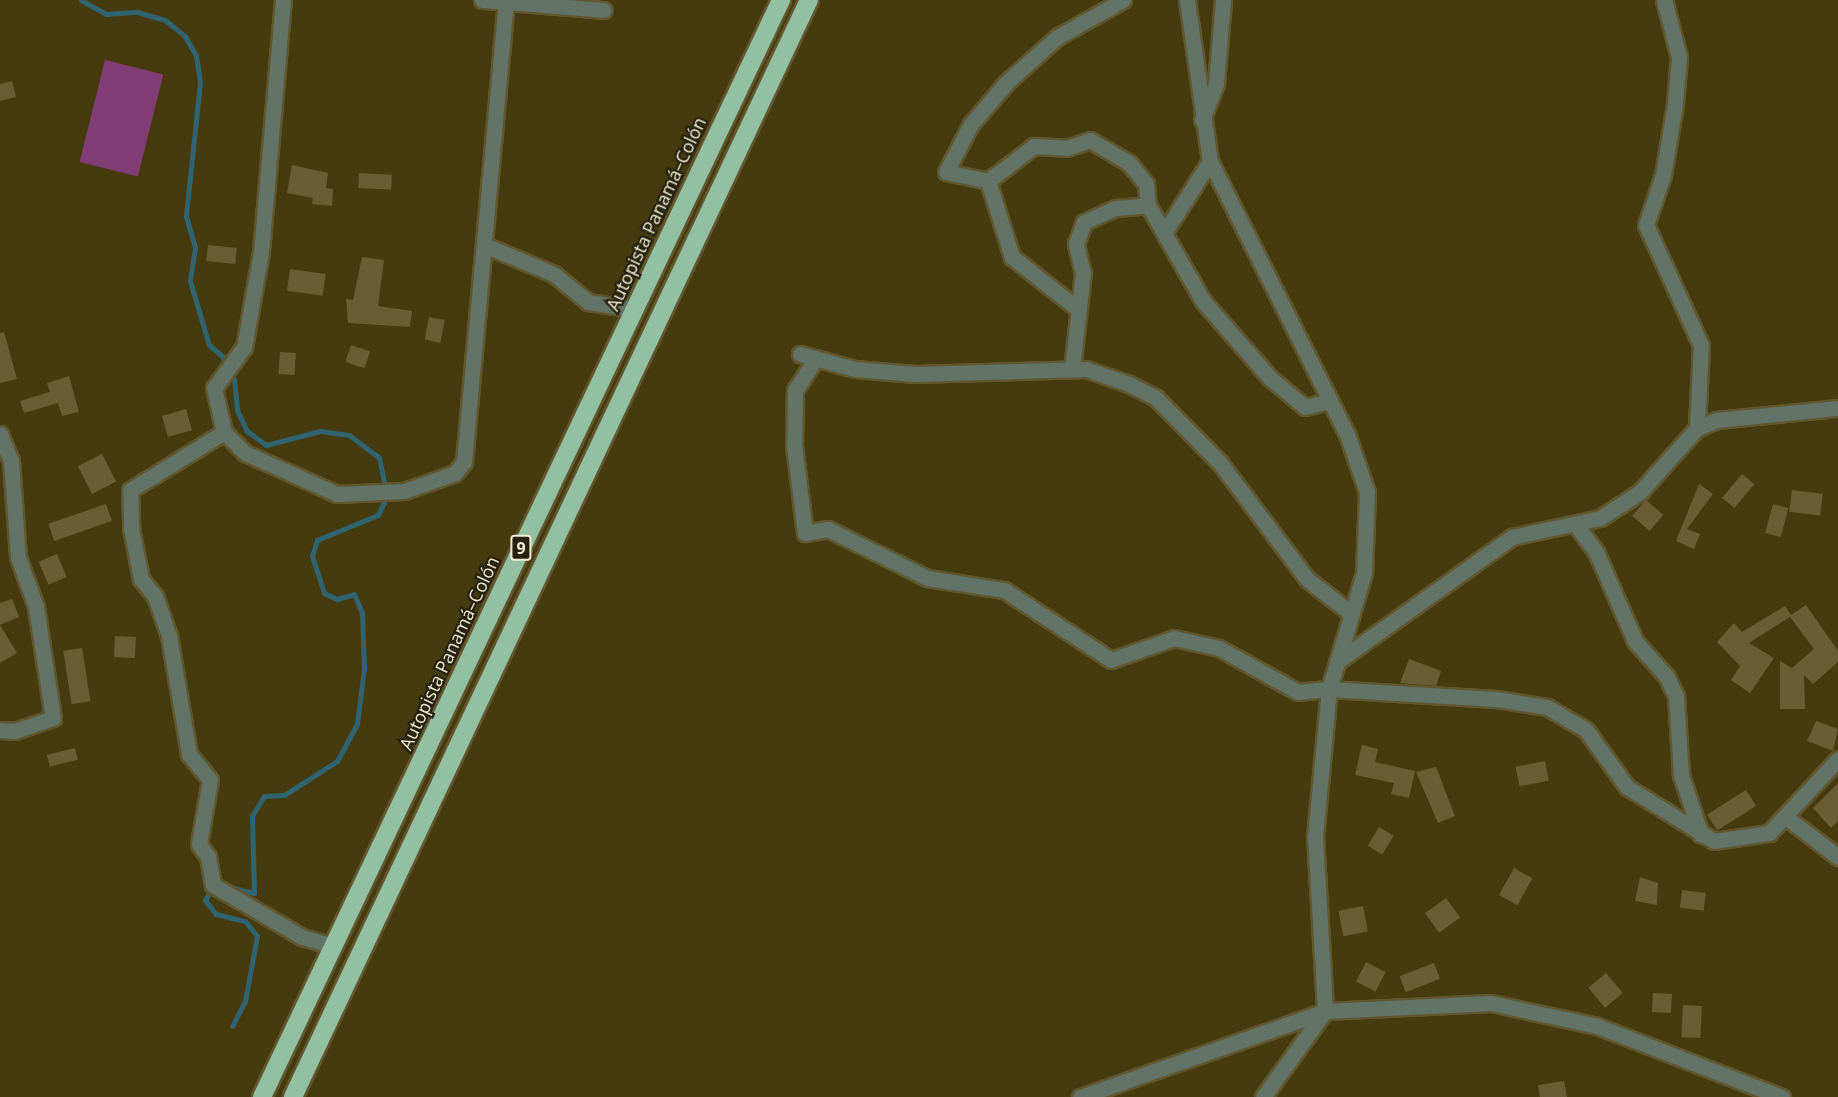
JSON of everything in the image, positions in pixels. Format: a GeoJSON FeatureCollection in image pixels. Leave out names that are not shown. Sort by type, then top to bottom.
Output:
{"type":"FeatureCollection","features":[{"type":"Feature","properties":{"kind":"highway","name":"Autopista Panamá–Colón"},"geometry":{"type":"LineString","coordinates":[[262,1097],[780,0]]}},
{"type":"Feature","properties":{"kind":"highway","name":"9"},"geometry":{"type":"LineString","coordinates":[[293,1097],[809,0]]}},
{"type":"Feature","properties":{"kind":"street"},"geometry":{"type":"LineString","coordinates":[[283,0],[261,252],[244,347],[214,388],[225,432],[245,453],[337,494],[404,491],[455,473],[464,462],[506,1]]}},
{"type":"Feature","properties":{"kind":"street"},"geometry":{"type":"LineString","coordinates":[[482,0],[604,10]]}},
{"type":"Feature","properties":{"kind":"street"},"geometry":{"type":"LineString","coordinates":[[1123,0],[1057,37],[1007,82],[971,124],[946,172],[988,180],[1034,146],[1067,148],[1090,140],[1129,163],[1146,184],[1148,205],[1203,301],[1270,378],[1305,407],[1329,401]]}},
{"type":"Feature","properties":{"kind":"street"},"geometry":{"type":"LineString","coordinates":[[1186,0],[1201,123],[1210,161],[1347,434],[1367,492],[1364,573],[1329,689],[1315,836],[1325,1011],[1263,1097]]}},
{"type":"Feature","properties":{"kind":"street"},"geometry":{"type":"LineString","coordinates":[[1201,123],[1216,84],[1223,0]]}},
{"type":"Feature","properties":{"kind":"street"},"geometry":{"type":"LineString","coordinates":[[1664,0],[1679,57],[1663,175],[1647,225],[1701,345],[1697,428]]}},
{"type":"Feature","properties":{"kind":"street"},"geometry":{"type":"LineString","coordinates":[[1164,233],[1210,161]]}},
{"type":"Feature","properties":{"kind":"street"},"geometry":{"type":"LineString","coordinates":[[988,180],[1012,257],[1079,310]]}},
{"type":"Feature","properties":{"kind":"street"},"geometry":{"type":"LineString","coordinates":[[1072,369],[1083,273],[1076,244],[1084,222],[1116,208],[1148,205]]}},
{"type":"Feature","properties":{"kind":"street"},"geometry":{"type":"LineString","coordinates":[[484,245],[554,274],[588,302],[634,309]]}},
{"type":"Feature","properties":{"kind":"street"},"geometry":{"type":"LineString","coordinates":[[800,354],[855,369],[915,374],[1086,369],[1156,398],[1253,501],[1307,579],[1352,614]]}},
{"type":"Feature","properties":{"kind":"street"},"geometry":{"type":"LineString","coordinates":[[816,358],[795,390],[794,444],[805,533],[828,529],[927,578],[1004,590],[1111,660],[1174,638],[1219,648],[1298,692],[1329,689],[1496,699],[1547,707],[1586,730],[1627,787],[1714,841],[1769,833],[1838,759]]}},
{"type":"Feature","properties":{"kind":"street"},"geometry":{"type":"LineString","coordinates":[[1338,661],[1512,537],[1577,526],[1600,518],[1640,492],[1697,428],[1717,420],[1838,408]]}},
{"type":"Feature","properties":{"kind":"street"},"geometry":{"type":"LineString","coordinates":[[225,432],[130,490],[141,579],[155,596],[169,636],[189,754],[210,780],[199,844],[208,857],[213,885],[302,937],[334,946]]}},
{"type":"Feature","properties":{"kind":"street"},"geometry":{"type":"LineString","coordinates":[[0,434],[11,461],[18,557],[36,607],[53,718],[15,731],[0,730]]}},
{"type":"Feature","properties":{"kind":"street"},"geometry":{"type":"LineString","coordinates":[[1577,526],[1597,554],[1635,641],[1667,677],[1676,696],[1681,774],[1701,835]]}},
{"type":"Feature","properties":{"kind":"street"},"geometry":{"type":"LineString","coordinates":[[1786,817],[1838,857]]}},
{"type":"Feature","properties":{"kind":"street"},"geometry":{"type":"LineString","coordinates":[[1080,1097],[1325,1011],[1491,1003],[1598,1026],[1782,1097]]}},
{"type":"Feature","properties":{"kind":"shaded area"},"geometry":{"type":"Polygon","coordinates":[[[105,60],[163,75],[138,176],[80,162],[105,60]]]}},
{"type":"Feature","properties":{"kind":"building"},"geometry":{"type":"Polygon","coordinates":[[[12,81],[16,97],[0,101],[0,84],[12,81]]]}},
{"type":"Feature","properties":{"kind":"building"},"geometry":{"type":"Polygon","coordinates":[[[292,165],[328,173],[326,188],[333,189],[332,206],[312,204],[313,198],[287,193],[292,165]]]}},
{"type":"Feature","properties":{"kind":"building"},"geometry":{"type":"Polygon","coordinates":[[[359,173],[392,175],[391,190],[358,188],[359,173]]]}},
{"type":"Feature","properties":{"kind":"building"},"geometry":{"type":"Polygon","coordinates":[[[208,245],[237,248],[235,264],[206,261],[208,245]]]}},
{"type":"Feature","properties":{"kind":"building"},"geometry":{"type":"Polygon","coordinates":[[[362,257],[384,260],[378,306],[412,311],[410,327],[348,323],[346,299],[353,300],[362,257]]]}},
{"type":"Feature","properties":{"kind":"building"},"geometry":{"type":"Polygon","coordinates":[[[290,269],[326,274],[323,296],[287,291],[290,269]]]}},
{"type":"Feature","properties":{"kind":"building"},"geometry":{"type":"Polygon","coordinates":[[[429,317],[445,320],[440,343],[425,340],[429,317]]]}},
{"type":"Feature","properties":{"kind":"building"},"geometry":{"type":"Polygon","coordinates":[[[4,332],[17,379],[0,383],[0,333],[4,332]]]}},
{"type":"Feature","properties":{"kind":"building"},"geometry":{"type":"Polygon","coordinates":[[[351,345],[370,351],[364,368],[345,362],[351,345]]]}},
{"type":"Feature","properties":{"kind":"building"},"geometry":{"type":"Polygon","coordinates":[[[280,352],[296,353],[294,375],[278,374],[280,352]]]}},
{"type":"Feature","properties":{"kind":"building"},"geometry":{"type":"Polygon","coordinates":[[[69,376],[79,412],[62,416],[58,403],[24,413],[20,401],[50,392],[47,383],[69,376]]]}},
{"type":"Feature","properties":{"kind":"building"},"geometry":{"type":"Polygon","coordinates":[[[186,409],[192,430],[168,437],[162,416],[186,409]]]}},
{"type":"Feature","properties":{"kind":"building"},"geometry":{"type":"Polygon","coordinates":[[[102,454],[116,482],[92,494],[78,466],[102,454]]]}},
{"type":"Feature","properties":{"kind":"building"},"geometry":{"type":"Polygon","coordinates":[[[1742,474],[1754,484],[1734,508],[1722,498],[1742,474]]]}},
{"type":"Feature","properties":{"kind":"building"},"geometry":{"type":"Polygon","coordinates":[[[1699,484],[1713,494],[1687,529],[1700,534],[1694,549],[1676,541],[1699,484]]]}},
{"type":"Feature","properties":{"kind":"building"},"geometry":{"type":"Polygon","coordinates":[[[1792,490],[1823,494],[1820,516],[1789,512],[1792,490]]]}},
{"type":"Feature","properties":{"kind":"building"},"geometry":{"type":"Polygon","coordinates":[[[1646,500],[1663,515],[1650,531],[1632,516],[1646,500]]]}},
{"type":"Feature","properties":{"kind":"building"},"geometry":{"type":"Polygon","coordinates":[[[106,504],[112,521],[54,541],[48,524],[106,504]]]}},
{"type":"Feature","properties":{"kind":"building"},"geometry":{"type":"Polygon","coordinates":[[[1773,504],[1788,508],[1781,537],[1765,533],[1773,504]]]}},
{"type":"Feature","properties":{"kind":"building"},"geometry":{"type":"Polygon","coordinates":[[[57,554],[67,577],[48,585],[39,562],[57,554]]]}},
{"type":"Feature","properties":{"kind":"building"},"geometry":{"type":"Polygon","coordinates":[[[12,599],[19,617],[0,625],[0,603],[12,599]]]}},
{"type":"Feature","properties":{"kind":"building"},"geometry":{"type":"Polygon","coordinates":[[[1806,605],[1838,651],[1838,662],[1813,684],[1804,675],[1805,709],[1780,709],[1780,661],[1792,668],[1814,649],[1790,617],[1749,643],[1774,658],[1750,693],[1731,680],[1740,666],[1717,642],[1734,623],[1742,632],[1785,606],[1791,615],[1806,605]]]}},
{"type":"Feature","properties":{"kind":"building"},"geometry":{"type":"Polygon","coordinates":[[[0,625],[17,653],[0,663],[0,625]]]}},
{"type":"Feature","properties":{"kind":"building"},"geometry":{"type":"Polygon","coordinates":[[[115,636],[136,637],[135,658],[114,657],[115,636]]]}},
{"type":"Feature","properties":{"kind":"building"},"geometry":{"type":"Polygon","coordinates":[[[82,648],[90,701],[72,704],[63,651],[82,648]]]}},
{"type":"Feature","properties":{"kind":"building"},"geometry":{"type":"Polygon","coordinates":[[[1409,659],[1441,671],[1436,686],[1400,683],[1409,659]]]}},
{"type":"Feature","properties":{"kind":"building"},"geometry":{"type":"Polygon","coordinates":[[[1816,721],[1838,729],[1833,751],[1807,741],[1816,721]]]}},
{"type":"Feature","properties":{"kind":"building"},"geometry":{"type":"Polygon","coordinates":[[[1362,745],[1378,749],[1375,762],[1415,771],[1409,798],[1391,794],[1394,783],[1355,775],[1362,745]]]}},
{"type":"Feature","properties":{"kind":"building"},"geometry":{"type":"Polygon","coordinates":[[[75,748],[78,760],[50,767],[47,755],[75,748]]]}},
{"type":"Feature","properties":{"kind":"building"},"geometry":{"type":"Polygon","coordinates":[[[1545,761],[1549,781],[1519,786],[1516,767],[1545,761]]]}},
{"type":"Feature","properties":{"kind":"building"},"geometry":{"type":"Polygon","coordinates":[[[1436,767],[1455,816],[1438,823],[1416,772],[1436,767]]]}},
{"type":"Feature","properties":{"kind":"building"},"geometry":{"type":"Polygon","coordinates":[[[1838,783],[1838,821],[1831,828],[1813,808],[1838,783]]]}},
{"type":"Feature","properties":{"kind":"building"},"geometry":{"type":"Polygon","coordinates":[[[1746,790],[1756,806],[1717,830],[1707,814],[1746,790]]]}},
{"type":"Feature","properties":{"kind":"building"},"geometry":{"type":"Polygon","coordinates":[[[1379,827],[1394,836],[1382,855],[1368,846],[1379,827]]]}},
{"type":"Feature","properties":{"kind":"building"},"geometry":{"type":"Polygon","coordinates":[[[1514,868],[1532,878],[1517,905],[1499,895],[1514,868]]]}},
{"type":"Feature","properties":{"kind":"building"},"geometry":{"type":"Polygon","coordinates":[[[1640,877],[1658,883],[1657,905],[1635,901],[1640,877]]]}},
{"type":"Feature","properties":{"kind":"building"},"geometry":{"type":"Polygon","coordinates":[[[1682,890],[1706,893],[1704,911],[1680,908],[1682,890]]]}},
{"type":"Feature","properties":{"kind":"building"},"geometry":{"type":"Polygon","coordinates":[[[1446,898],[1460,917],[1439,933],[1425,913],[1446,898]]]}},
{"type":"Feature","properties":{"kind":"building"},"geometry":{"type":"Polygon","coordinates":[[[1363,906],[1368,932],[1343,936],[1338,911],[1363,906]]]}},
{"type":"Feature","properties":{"kind":"building"},"geometry":{"type":"Polygon","coordinates":[[[1366,962],[1386,972],[1376,992],[1356,982],[1366,962]]]}},
{"type":"Feature","properties":{"kind":"building"},"geometry":{"type":"Polygon","coordinates":[[[1434,963],[1440,979],[1406,992],[1399,976],[1434,963]]]}},
{"type":"Feature","properties":{"kind":"building"},"geometry":{"type":"Polygon","coordinates":[[[1606,973],[1623,993],[1605,1008],[1588,988],[1606,973]]]}},
{"type":"Feature","properties":{"kind":"building"},"geometry":{"type":"Polygon","coordinates":[[[1653,993],[1672,994],[1671,1013],[1652,1012],[1653,993]]]}},
{"type":"Feature","properties":{"kind":"building"},"geometry":{"type":"Polygon","coordinates":[[[1683,1005],[1702,1006],[1700,1038],[1681,1037],[1683,1005]]]}},
{"type":"Feature","properties":{"kind":"building"},"geometry":{"type":"Polygon","coordinates":[[[1564,1081],[1567,1097],[1540,1097],[1538,1085],[1564,1081]]]}},
{"type":"Feature","properties":{"kind":"waterway"},"geometry":{"type":"LineString","coordinates":[[81,0],[106,14],[137,12],[165,20],[185,36],[196,56],[200,82],[186,216],[195,248],[190,281],[209,345],[222,356],[234,380],[237,410],[247,431],[266,445],[320,431],[349,435],[379,458],[384,481],[384,502],[378,515],[317,540],[312,556],[324,593],[337,599],[354,594],[362,613],[364,669],[357,724],[337,761],[284,795],[264,796],[252,816],[254,893],[219,884]]}},
{"type":"Feature","properties":{"kind":"waterway"},"geometry":{"type":"LineString","coordinates":[[212,887],[205,900],[216,914],[245,921],[257,936],[245,1001],[232,1026]]}}]}
